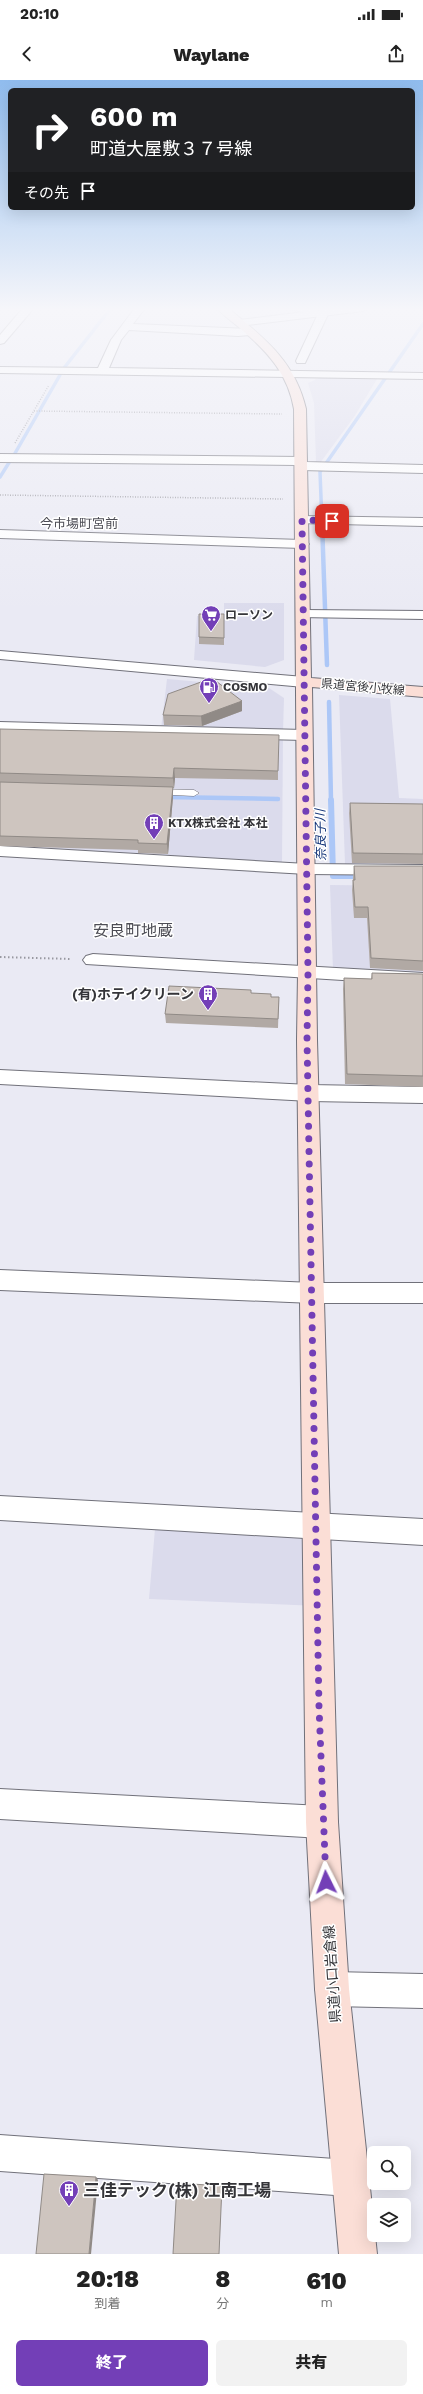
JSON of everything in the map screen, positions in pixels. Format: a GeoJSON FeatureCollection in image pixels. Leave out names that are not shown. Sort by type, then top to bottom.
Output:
{"type":"FeatureCollection","features":[{"type":"Feature","properties":{"kind":"main road","name":"県道小口岩倉線"},"geometry":{"type":"LineString","coordinates":[[300,409],[303,614],[294,681],[304,735],[308,973],[307,1040],[310,1093],[322,1822],[332,1989],[358,2254]]}},
{"type":"Feature","properties":{"kind":"main road","name":"県道宮後小牧線"},"geometry":{"type":"LineString","coordinates":[[294,681],[423,692]]}},
{"type":"Feature","properties":{"kind":"street"},"geometry":{"type":"LineString","coordinates":[[3,458],[301,463],[423,469]]}},
{"type":"Feature","properties":{"kind":"street"},"geometry":{"type":"LineString","coordinates":[[302,520],[423,522]]}},
{"type":"Feature","properties":{"kind":"street"},"geometry":{"type":"LineString","coordinates":[[0,534],[302,544]]}},
{"type":"Feature","properties":{"kind":"street"},"geometry":{"type":"LineString","coordinates":[[303,614],[423,615]]}},
{"type":"Feature","properties":{"kind":"street"},"geometry":{"type":"LineString","coordinates":[[0,655],[294,681]]}},
{"type":"Feature","properties":{"kind":"street"},"geometry":{"type":"LineString","coordinates":[[0,727],[304,735]]}},
{"type":"Feature","properties":{"kind":"street"},"geometry":{"type":"LineString","coordinates":[[0,852],[423,883]]}},
{"type":"Feature","properties":{"kind":"street"},"geometry":{"type":"LineString","coordinates":[[307,875],[423,870]]}},
{"type":"Feature","properties":{"kind":"street"},"geometry":{"type":"LineString","coordinates":[[93,960],[423,979]]}},
{"type":"Feature","properties":{"kind":"street"},"geometry":{"type":"LineString","coordinates":[[0,1077],[310,1093],[423,1095]]}},
{"type":"Feature","properties":{"kind":"street"},"geometry":{"type":"LineString","coordinates":[[0,1280],[313,1293],[423,1294]]}},
{"type":"Feature","properties":{"kind":"street"},"geometry":{"type":"LineString","coordinates":[[0,1508],[423,1532]]}},
{"type":"Feature","properties":{"kind":"street"},"geometry":{"type":"LineString","coordinates":[[0,1804],[322,1822]]}},
{"type":"Feature","properties":{"kind":"street"},"geometry":{"type":"LineString","coordinates":[[332,1989],[423,1991]]}},
{"type":"Feature","properties":{"kind":"street"},"geometry":{"type":"LineString","coordinates":[[0,2153],[350,2178]]}},
{"type":"Feature","properties":{"kind":"lane"},"geometry":{"type":"LineString","coordinates":[[149,792],[194,793]]}},
{"type":"Feature","properties":{"kind":"path"},"geometry":{"type":"LineString","coordinates":[[3,458],[34,411],[300,414]]}},
{"type":"Feature","properties":{"kind":"path"},"geometry":{"type":"LineString","coordinates":[[0,495],[301,499]]}},
{"type":"Feature","properties":{"kind":"path"},"geometry":{"type":"LineString","coordinates":[[0,957],[93,960]]}},
{"type":"Feature","properties":{"kind":"shaded area"},"geometry":{"type":"Polygon","coordinates":[[[314,409],[359,409],[320,463],[316,462],[314,409]]]}},
{"type":"Feature","properties":{"kind":"shaded area"},"geometry":{"type":"Polygon","coordinates":[[[224,603],[284,603],[284,660],[265,667],[194,660],[197,616],[224,617],[224,603]]]}},
{"type":"Feature","properties":{"kind":"shaded area"},"geometry":{"type":"Polygon","coordinates":[[[167,679],[269,688],[284,698],[283,732],[161,729],[167,679]]]}},
{"type":"Feature","properties":{"kind":"shaded area"},"geometry":{"type":"Polygon","coordinates":[[[339,695],[390,699],[399,798],[423,799],[423,865],[345,864],[339,695]]]}},
{"type":"Feature","properties":{"kind":"shaded area"},"geometry":{"type":"Polygon","coordinates":[[[0,730],[283,736],[282,863],[0,847],[0,730]]]}},
{"type":"Feature","properties":{"kind":"shaded area"},"geometry":{"type":"Polygon","coordinates":[[[330,885],[423,886],[423,975],[333,970],[330,885]]]}},
{"type":"Feature","properties":{"kind":"shaded area"},"geometry":{"type":"Polygon","coordinates":[[[156,1517],[316,1527],[318,1606],[149,1599],[156,1517]]]}},
{"type":"Feature","properties":{"kind":"building","name":"ローソン"},"geometry":{"type":"Polygon","coordinates":[[[199,614],[224,614],[224,638],[199,637],[199,614]]]}},
{"type":"Feature","properties":{"kind":"building"},"geometry":{"type":"Polygon","coordinates":[[[212,678],[242,701],[201,716],[163,715],[168,694],[212,678]]]}},
{"type":"Feature","properties":{"kind":"building"},"geometry":{"type":"Polygon","coordinates":[[[0,729],[279,735],[278,771],[174,768],[173,778],[0,773],[0,729]]]}},
{"type":"Feature","properties":{"kind":"building"},"geometry":{"type":"Polygon","coordinates":[[[0,782],[173,787],[167,844],[138,843],[138,840],[0,836],[0,782]]]}},
{"type":"Feature","properties":{"kind":"building"},"geometry":{"type":"Polygon","coordinates":[[[350,803],[423,804],[423,854],[353,853],[350,803]]]}},
{"type":"Feature","properties":{"kind":"building"},"geometry":{"type":"Polygon","coordinates":[[[354,866],[423,866],[423,961],[371,958],[368,907],[355,907],[353,880],[355,880],[354,866]]]}},
{"type":"Feature","properties":{"kind":"building"},"geometry":{"type":"Polygon","coordinates":[[[372,973],[423,974],[423,1076],[347,1074],[344,978],[372,979],[372,973]]]}},
{"type":"Feature","properties":{"kind":"building"},"geometry":{"type":"Polygon","coordinates":[[[169,986],[251,990],[251,993],[271,994],[271,997],[279,997],[278,1019],[165,1014],[169,986]]]}},
{"type":"Feature","properties":{"kind":"building","name":"三佳テック(株) 江南工場"},"geometry":{"type":"Polygon","coordinates":[[[44,2174],[96,2177],[89,2254],[36,2254],[44,2174]]]}},
{"type":"Feature","properties":{"kind":"building"},"geometry":{"type":"Polygon","coordinates":[[[177,2183],[222,2186],[219,2254],[173,2254],[177,2183]]]}},
{"type":"Feature","properties":{"kind":"waterway"},"geometry":{"type":"LineString","coordinates":[[14,455],[40,409]]}},
{"type":"Feature","properties":{"kind":"waterway","name":"奈良子川"},"geometry":{"type":"LineString","coordinates":[[322,523],[320,472],[364,409]]}},
{"type":"Feature","properties":{"kind":"waterway"},"geometry":{"type":"LineString","coordinates":[[0,477],[10,461]]}},
{"type":"Feature","properties":{"kind":"waterway","name":"奈良子川"},"geometry":{"type":"LineString","coordinates":[[322,522],[327,665]]}},
{"type":"Feature","properties":{"kind":"waterway","name":"奈良子川"},"geometry":{"type":"LineString","coordinates":[[329,702],[331,801]]}},
{"type":"Feature","properties":{"kind":"waterway"},"geometry":{"type":"LineString","coordinates":[[164,797],[278,799]]}},
{"type":"Feature","properties":{"kind":"waterway","name":"奈良子川"},"geometry":{"type":"LineString","coordinates":[[331,800],[333,876],[363,876]]}},
{"type":"Feature","properties":{"kind":"place","name":"ローソン"},"geometry":{"type":"Point","coordinates":[211,632]}},
{"type":"Feature","properties":{"kind":"place","name":"COSMO"},"geometry":{"type":"Point","coordinates":[209,704]}},
{"type":"Feature","properties":{"kind":"place","name":"KTX株式会社 本社"},"geometry":{"type":"Point","coordinates":[154,840]}},
{"type":"Feature","properties":{"kind":"place","name":"(有)ホテイクリーン"},"geometry":{"type":"Point","coordinates":[208,1011]}},
{"type":"Feature","properties":{"kind":"place","name":"三佳テック(株) 江南工場"},"geometry":{"type":"Point","coordinates":[69,2207]}},
{"type":"Feature","properties":{"kind":"district","name":"今市場町宮前"},"geometry":{"type":"Point","coordinates":[79,523]}},
{"type":"Feature","properties":{"kind":"district","name":"安良町地蔵"},"geometry":{"type":"Point","coordinates":[133,930]}},
{"type":"Feature","properties":{"kind":"route"},"geometry":{"type":"LineString","coordinates":[[326,1882],[322,1822],[319,1707],[310,1093],[307,1040],[308,973],[302,520],[332,521]]}}]}
